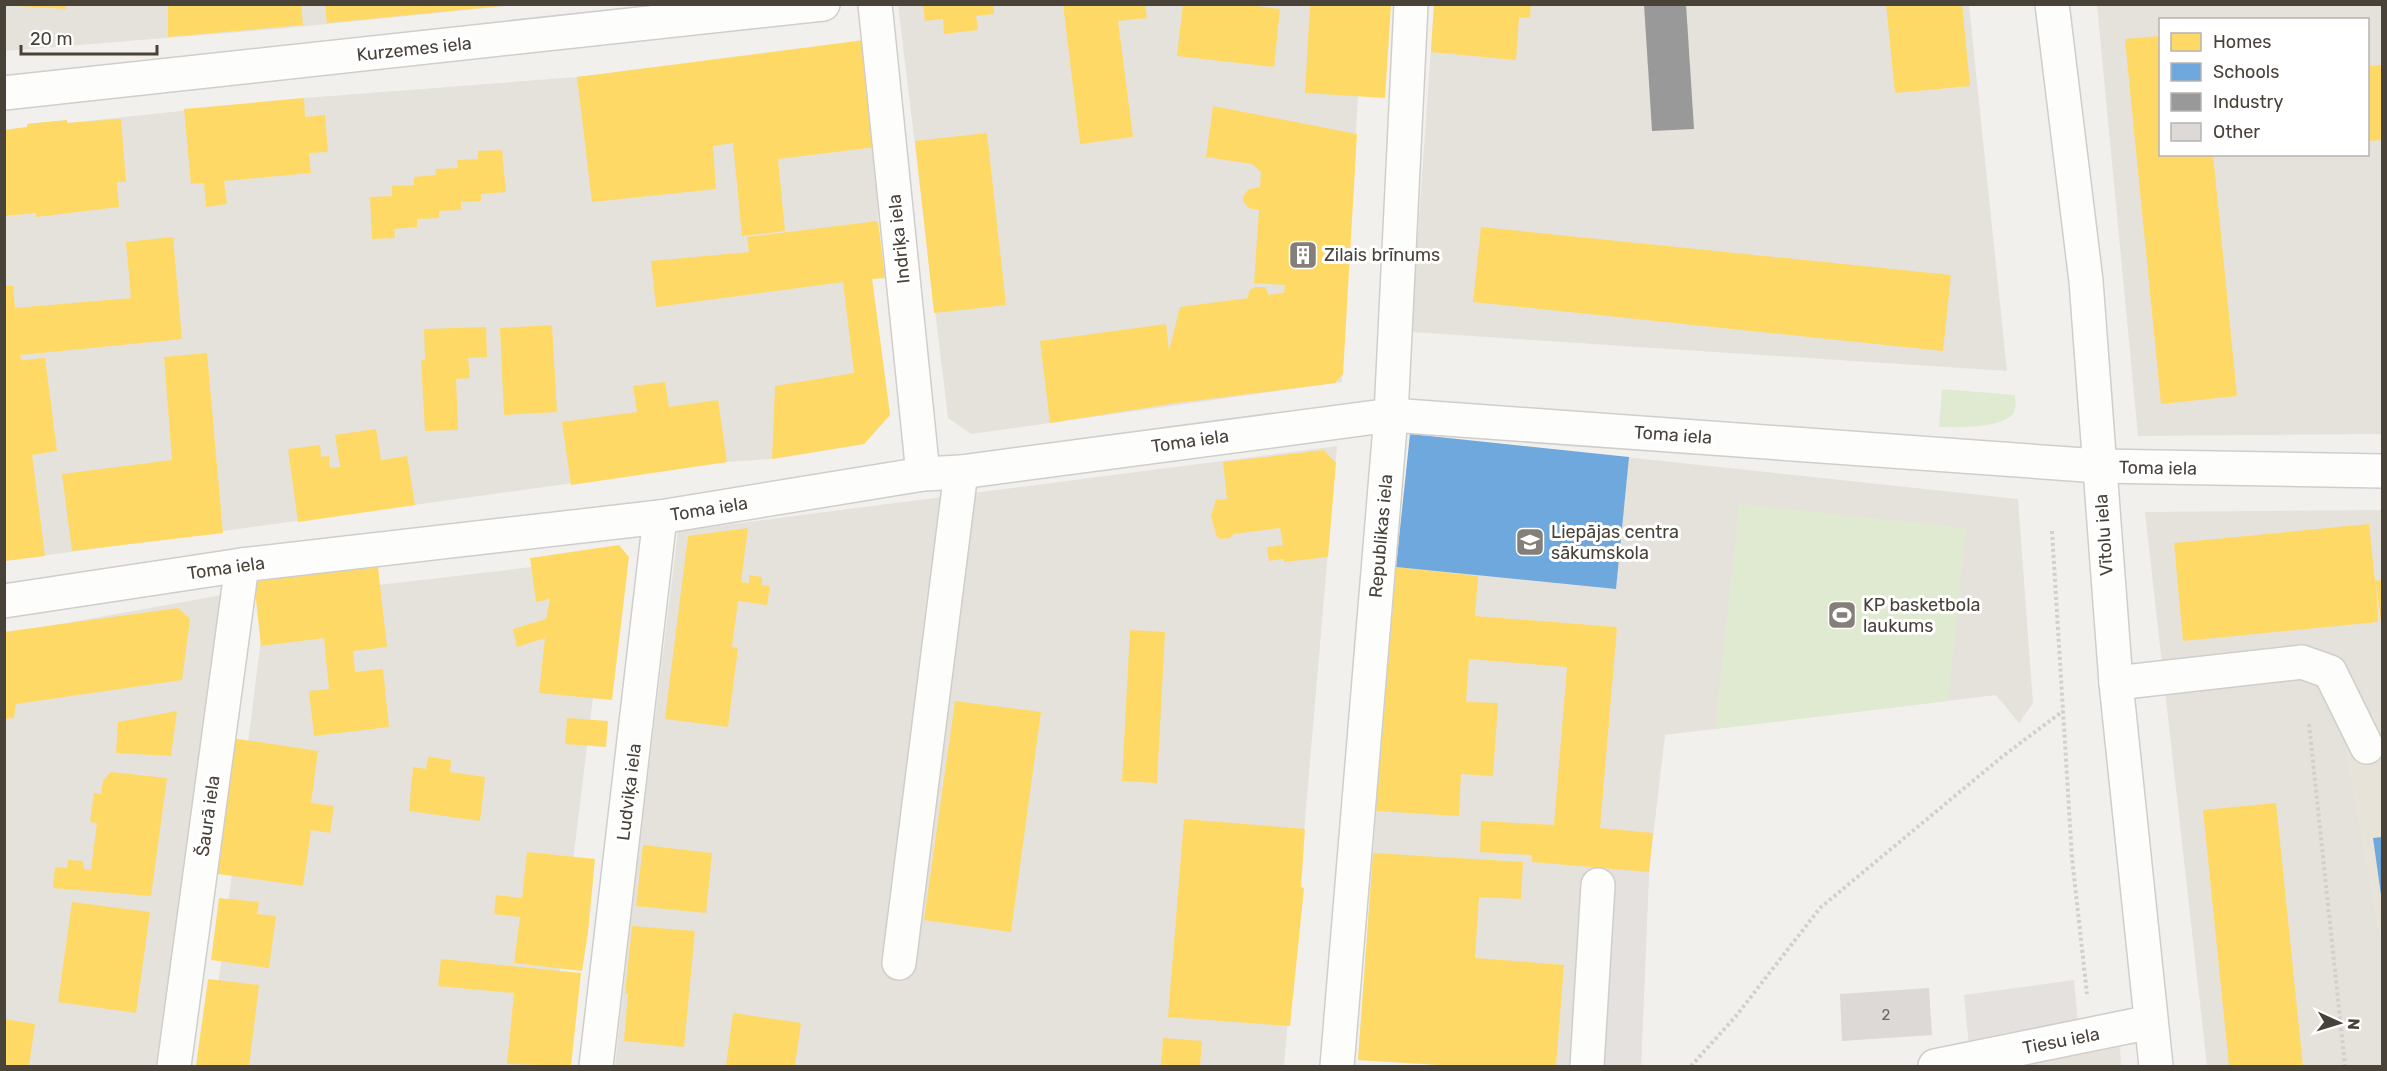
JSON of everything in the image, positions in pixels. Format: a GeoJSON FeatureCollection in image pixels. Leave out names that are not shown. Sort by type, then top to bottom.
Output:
{"type":"FeatureCollection","features":[{"type":"Feature","properties":{"kind":"street","name":"Kurzemes iela"},"geometry":{"type":"LineString","coordinates":[[4,93],[823,4]]}},
{"type":"Feature","properties":{"kind":"street","name":"Indriķa iela"},"geometry":{"type":"LineString","coordinates":[[875,4],[923,474]]}},
{"type":"Feature","properties":{"kind":"street","name":"Republikas iela"},"geometry":{"type":"LineString","coordinates":[[1336,1066],[1391,414],[1411,4]]}},
{"type":"Feature","properties":{"kind":"street"},"geometry":{"type":"LineString","coordinates":[[2052,5],[2067,4]]}},
{"type":"Feature","properties":{"kind":"street","name":"Vītolu iela"},"geometry":{"type":"LineString","coordinates":[[2052,5],[2086,281],[2116,683],[2156,1066]]}},
{"type":"Feature","properties":{"kind":"street","name":"Toma iela"},"geometry":{"type":"LineString","coordinates":[[4,602],[242,565],[660,517],[923,474],[961,472],[1391,414],[2099,466],[2382,471]]}},
{"type":"Feature","properties":{"kind":"street"},"geometry":{"type":"LineString","coordinates":[[899,963],[961,472]]}},
{"type":"Feature","properties":{"kind":"street","name":"Ludviķa iela"},"geometry":{"type":"LineString","coordinates":[[596,1066],[660,517]]}},
{"type":"Feature","properties":{"kind":"street","name":"Šaurā iela"},"geometry":{"type":"LineString","coordinates":[[174,1066],[242,565]]}},
{"type":"Feature","properties":{"kind":"street"},"geometry":{"type":"LineString","coordinates":[[2116,683],[2302,663],[2330,672],[2367,747]]}},
{"type":"Feature","properties":{"kind":"street"},"geometry":{"type":"LineString","coordinates":[[1587,1066],[1598,885]]}},
{"type":"Feature","properties":{"kind":"street","name":"Tiesu iela"},"geometry":{"type":"LineString","coordinates":[[1935,1066],[2151,1022]]}},
{"type":"Feature","properties":{"kind":"path"},"geometry":{"type":"LineString","coordinates":[[2052,531],[2072,858],[2091,1035]]}},
{"type":"Feature","properties":{"kind":"path"},"geometry":{"type":"LineString","coordinates":[[2302,663],[2344,1066]]}},
{"type":"Feature","properties":{"kind":"path"},"geometry":{"type":"LineString","coordinates":[[1691,1066],[1736,1016],[1821,908],[2003,756],[2064,711]]}},
{"type":"Feature","properties":{"kind":"shaded area"},"geometry":{"type":"Polygon","coordinates":[[[5,5],[518,5],[277,29],[5,51],[5,5]]]}},
{"type":"Feature","properties":{"kind":"shaded area"},"geometry":{"type":"Polygon","coordinates":[[[898,5],[1363,5],[1342,382],[971,434],[948,418],[898,5]]]}},
{"type":"Feature","properties":{"kind":"shaded area"},"geometry":{"type":"Polygon","coordinates":[[[1434,5],[1969,5],[2007,371],[1411,332],[1434,5]]]}},
{"type":"Feature","properties":{"kind":"shaded area"},"geometry":{"type":"Polygon","coordinates":[[[2097,5],[2382,5],[2382,434],[2138,436],[2097,5]]]}},
{"type":"Feature","properties":{"kind":"shaded area"},"geometry":{"type":"Polygon","coordinates":[[[726,59],[876,147],[878,221],[885,278],[872,279],[890,415],[864,444],[772,459],[727,462],[5,561],[4,122],[6,130],[27,127],[27,124],[67,120],[68,123],[304,98],[577,77],[726,59]]]}},
{"type":"Feature","properties":{"kind":"shaded area"},"geometry":{"type":"Polygon","coordinates":[[[1410,434],[2018,499],[2033,703],[2019,723],[1996,695],[1665,735],[1649,872],[1641,1066],[1456,1066],[1358,1060],[1376,811],[1410,434]]]}},
{"type":"Feature","properties":{"kind":"shaded area"},"geometry":{"type":"Polygon","coordinates":[[[1337,446],[1284,1066],[615,1066],[631,914],[678,531],[1337,446]]]}},
{"type":"Feature","properties":{"kind":"shaded area"},"geometry":{"type":"Polygon","coordinates":[[[2382,510],[2382,713],[2341,717],[2382,943],[2382,1066],[2207,1066],[2145,512],[2382,510]]]}},
{"type":"Feature","properties":{"kind":"shaded area"},"geometry":{"type":"Polygon","coordinates":[[[610,558],[548,1066],[208,1066],[266,598],[610,558]]]}},
{"type":"Feature","properties":{"kind":"shaded area"},"geometry":{"type":"Polygon","coordinates":[[[222,595],[157,1066],[5,1066],[5,634],[222,595]]]}},
{"type":"Feature","properties":{"kind":"shaded area"},"geometry":{"type":"Polygon","coordinates":[[[2382,713],[2382,943],[2341,717],[2382,713]]]}},
{"type":"Feature","properties":{"kind":"shaded area"},"geometry":{"type":"Polygon","coordinates":[[[1613,869],[1649,872],[1641,1066],[1602,1066],[1613,869]]]}},
{"type":"Feature","properties":{"kind":"shaded area"},"geometry":{"type":"Polygon","coordinates":[[[2074,980],[2078,1023],[1969,1047],[1964,995],[2074,980]]]}},
{"type":"Feature","properties":{"kind":"shaded area"},"geometry":{"type":"Polygon","coordinates":[[[2120,1047],[2121,1066],[2017,1066],[2120,1047]]]}},
{"type":"Feature","properties":{"kind":"green space"},"geometry":{"type":"Polygon","coordinates":[[[1942,389],[2015,395],[2015,410],[2007,419],[1989,425],[1939,427],[1942,389]]]}},
{"type":"Feature","properties":{"kind":"green space","name":"KP basketbola laukums"},"geometry":{"type":"Polygon","coordinates":[[[1739,504],[1966,528],[1948,701],[1715,729],[1739,504]]]}},
{"type":"Feature","properties":{"kind":"building: Homes"},"geometry":{"type":"Polygon","coordinates":[[[17,4],[66,4],[66,9],[17,6],[17,4]]]}},
{"type":"Feature","properties":{"kind":"building: Homes"},"geometry":{"type":"Polygon","coordinates":[[[168,4],[301,4],[303,25],[168,37],[168,4]]]}},
{"type":"Feature","properties":{"kind":"building: Homes"},"geometry":{"type":"Polygon","coordinates":[[[325,4],[501,4],[501,6],[327,23],[325,4]]]}},
{"type":"Feature","properties":{"kind":"building: Homes"},"geometry":{"type":"Polygon","coordinates":[[[923,4],[993,4],[994,14],[976,16],[978,30],[944,34],[943,19],[925,21],[923,4]]]}},
{"type":"Feature","properties":{"kind":"building: Homes"},"geometry":{"type":"Polygon","coordinates":[[[1063,4],[1145,4],[1147,18],[1118,21],[1133,137],[1080,144],[1063,4]]]}},
{"type":"Feature","properties":{"kind":"building: Homes"},"geometry":{"type":"Polygon","coordinates":[[[1183,4],[1240,4],[1280,9],[1274,67],[1177,56],[1183,4]]]}},
{"type":"Feature","properties":{"kind":"building: Homes"},"geometry":{"type":"Polygon","coordinates":[[[1434,4],[1531,4],[1530,18],[1519,17],[1516,60],[1431,52],[1434,4]]]}},
{"type":"Feature","properties":{"kind":"building: Homes"},"geometry":{"type":"Polygon","coordinates":[[[1886,4],[1962,4],[1970,86],[1895,93],[1886,4]]]}},
{"type":"Feature","properties":{"kind":"building: Homes"},"geometry":{"type":"Polygon","coordinates":[[[1310,5],[1391,5],[1385,98],[1305,93],[1310,5]]]}},
{"type":"Feature","properties":{"kind":"building: Homes"},"geometry":{"type":"Polygon","coordinates":[[[2159,36],[2159,156],[2213,156],[2237,396],[2161,404],[2125,39],[2159,36]]]}},
{"type":"Feature","properties":{"kind":"building: Homes"},"geometry":{"type":"Polygon","coordinates":[[[864,40],[876,147],[778,159],[785,231],[742,236],[733,143],[713,146],[716,189],[592,202],[577,77],[864,40]]]}},
{"type":"Feature","properties":{"kind":"building: Homes"},"geometry":{"type":"Polygon","coordinates":[[[2382,65],[2382,140],[2369,141],[2369,66],[2382,65]]]}},
{"type":"Feature","properties":{"kind":"building: Homes"},"geometry":{"type":"Polygon","coordinates":[[[304,98],[305,117],[325,115],[328,152],[309,153],[311,173],[224,181],[227,204],[206,207],[204,183],[191,184],[184,109],[304,98]]]}},
{"type":"Feature","properties":{"kind":"building: Homes","name":"Zilais brīnums"},"geometry":{"type":"Polygon","coordinates":[[[1213,106],[1357,134],[1343,374],[1335,383],[1176,403],[1050,423],[1040,341],[1166,324],[1169,351],[1180,307],[1248,298],[1249,291],[1255,287],[1265,287],[1269,295],[1284,293],[1285,285],[1254,283],[1259,210],[1249,208],[1243,201],[1249,189],[1260,187],[1261,172],[1252,164],[1206,157],[1213,106]]]}},
{"type":"Feature","properties":{"kind":"building: Homes"},"geometry":{"type":"Polygon","coordinates":[[[121,119],[126,182],[117,182],[119,207],[36,217],[36,213],[4,216],[4,130],[27,127],[27,124],[67,120],[67,123],[121,119]]]}},
{"type":"Feature","properties":{"kind":"building: Homes"},"geometry":{"type":"Polygon","coordinates":[[[987,133],[1006,305],[934,313],[915,141],[987,133]]]}},
{"type":"Feature","properties":{"kind":"building: Homes"},"geometry":{"type":"Polygon","coordinates":[[[502,150],[506,192],[481,194],[481,201],[461,202],[461,210],[439,211],[439,218],[417,219],[417,227],[394,229],[395,238],[372,239],[370,197],[392,196],[392,186],[414,185],[414,177],[436,175],[435,169],[458,168],[457,160],[478,159],[478,151],[502,150]]]}},
{"type":"Feature","properties":{"kind":"building: Homes"},"geometry":{"type":"Polygon","coordinates":[[[878,221],[885,278],[872,279],[890,415],[864,444],[772,459],[775,386],[854,373],[843,282],[656,307],[651,261],[749,252],[747,237],[878,221]]]}},
{"type":"Feature","properties":{"kind":"building: Homes"},"geometry":{"type":"Polygon","coordinates":[[[1481,227],[1951,275],[1943,351],[1473,302],[1481,227]]]}},
{"type":"Feature","properties":{"kind":"building: Homes"},"geometry":{"type":"Polygon","coordinates":[[[173,237],[182,339],[20,355],[21,360],[45,358],[57,451],[32,455],[45,556],[4,561],[4,286],[13,286],[15,308],[131,298],[126,242],[173,237]]]}},
{"type":"Feature","properties":{"kind":"building: Homes"},"geometry":{"type":"Polygon","coordinates":[[[552,325],[557,412],[504,415],[500,328],[552,325]]]}},
{"type":"Feature","properties":{"kind":"building: Homes"},"geometry":{"type":"Polygon","coordinates":[[[486,327],[487,357],[468,358],[470,378],[456,379],[458,430],[425,431],[421,360],[425,359],[424,329],[486,327]]]}},
{"type":"Feature","properties":{"kind":"building: Homes"},"geometry":{"type":"Polygon","coordinates":[[[207,353],[223,533],[72,551],[62,474],[172,460],[164,357],[207,353]]]}},
{"type":"Feature","properties":{"kind":"building: Homes"},"geometry":{"type":"Polygon","coordinates":[[[665,382],[669,407],[718,400],[727,462],[571,485],[562,422],[637,412],[633,386],[665,382]]]}},
{"type":"Feature","properties":{"kind":"building: Homes"},"geometry":{"type":"Polygon","coordinates":[[[376,429],[381,460],[407,456],[415,505],[298,522],[288,449],[320,445],[321,457],[329,456],[330,468],[340,467],[335,435],[376,429]]]}},
{"type":"Feature","properties":{"kind":"building: Homes"},"geometry":{"type":"Polygon","coordinates":[[[1324,450],[1336,463],[1328,557],[1284,562],[1284,559],[1269,561],[1267,547],[1283,545],[1280,528],[1234,534],[1230,538],[1220,539],[1216,535],[1211,516],[1216,500],[1227,499],[1223,462],[1324,450]]]}},
{"type":"Feature","properties":{"kind":"building: Homes"},"geometry":{"type":"Polygon","coordinates":[[[2369,524],[2375,581],[2382,580],[2382,630],[2376,583],[2378,622],[2183,641],[2174,543],[2369,524]]]}},
{"type":"Feature","properties":{"kind":"building: Homes"},"geometry":{"type":"Polygon","coordinates":[[[748,528],[741,582],[749,583],[749,575],[762,577],[762,585],[770,586],[767,605],[738,601],[732,647],[738,648],[728,727],[665,719],[688,536],[748,528]]]}},
{"type":"Feature","properties":{"kind":"building: Homes"},"geometry":{"type":"Polygon","coordinates":[[[619,545],[629,557],[612,700],[539,693],[545,638],[517,647],[513,629],[546,619],[550,599],[536,602],[530,558],[619,545]]]}},
{"type":"Feature","properties":{"kind":"building: Homes"},"geometry":{"type":"Polygon","coordinates":[[[378,567],[387,647],[353,651],[355,672],[383,669],[389,727],[314,736],[309,691],[329,689],[324,638],[261,646],[254,581],[378,567]]]}},
{"type":"Feature","properties":{"kind":"building: Homes"},"geometry":{"type":"Polygon","coordinates":[[[1396,567],[1478,576],[1475,616],[1617,627],[1600,828],[1653,833],[1649,872],[1532,862],[1532,855],[1480,852],[1481,821],[1554,825],[1567,667],[1469,659],[1466,702],[1498,703],[1493,776],[1461,774],[1459,816],[1376,811],[1396,567]]]}},
{"type":"Feature","properties":{"kind":"building: Homes"},"geometry":{"type":"Polygon","coordinates":[[[178,608],[190,619],[182,680],[16,704],[14,718],[4,719],[4,632],[178,608]]]}},
{"type":"Feature","properties":{"kind":"building: Homes"},"geometry":{"type":"Polygon","coordinates":[[[1130,630],[1165,632],[1157,783],[1122,781],[1130,630]]]}},
{"type":"Feature","properties":{"kind":"building: Homes"},"geometry":{"type":"Polygon","coordinates":[[[955,701],[1041,712],[1011,932],[924,920],[955,701]]]}},
{"type":"Feature","properties":{"kind":"building: Homes"},"geometry":{"type":"Polygon","coordinates":[[[177,711],[171,756],[116,753],[118,722],[177,711]]]}},
{"type":"Feature","properties":{"kind":"building: Homes"},"geometry":{"type":"Polygon","coordinates":[[[567,718],[608,721],[606,747],[565,744],[567,718]]]}},
{"type":"Feature","properties":{"kind":"building: Homes"},"geometry":{"type":"Polygon","coordinates":[[[232,738],[318,751],[311,803],[334,806],[330,833],[311,830],[303,886],[212,873],[232,738]]]}},
{"type":"Feature","properties":{"kind":"building: Homes"},"geometry":{"type":"Polygon","coordinates":[[[428,757],[451,760],[450,772],[485,777],[480,821],[409,811],[413,767],[426,769],[428,757]]]}},
{"type":"Feature","properties":{"kind":"building: Homes"},"geometry":{"type":"Polygon","coordinates":[[[111,772],[167,778],[151,896],[53,888],[55,867],[67,868],[68,860],[83,861],[84,869],[91,870],[97,823],[90,822],[94,793],[101,794],[103,780],[111,772]]]}},
{"type":"Feature","properties":{"kind":"building: Homes"},"geometry":{"type":"Polygon","coordinates":[[[2276,803],[2303,1066],[2229,1066],[2203,810],[2276,803]]]}},
{"type":"Feature","properties":{"kind":"building: Homes"},"geometry":{"type":"Polygon","coordinates":[[[1184,819],[1305,829],[1301,887],[1304,888],[1290,1026],[1168,1017],[1184,819]]]}},
{"type":"Feature","properties":{"kind":"building: Homes"},"geometry":{"type":"Polygon","coordinates":[[[643,845],[712,853],[706,913],[636,906],[643,845]]]}},
{"type":"Feature","properties":{"kind":"building: Homes"},"geometry":{"type":"Polygon","coordinates":[[[527,852],[595,859],[582,971],[514,963],[520,917],[494,914],[496,895],[522,898],[527,852]]]}},
{"type":"Feature","properties":{"kind":"building: Homes"},"geometry":{"type":"Polygon","coordinates":[[[1373,853],[1523,862],[1521,899],[1479,897],[1475,958],[1564,965],[1556,1066],[1456,1066],[1358,1060],[1373,853]]]}},
{"type":"Feature","properties":{"kind":"building: Homes"},"geometry":{"type":"Polygon","coordinates":[[[219,898],[259,902],[257,914],[276,916],[269,968],[211,960],[219,898]]]}},
{"type":"Feature","properties":{"kind":"building: Homes"},"geometry":{"type":"Polygon","coordinates":[[[72,902],[150,912],[136,1013],[58,1002],[72,902]]]}},
{"type":"Feature","properties":{"kind":"building: Homes"},"geometry":{"type":"Polygon","coordinates":[[[632,926],[695,931],[684,1047],[624,1041],[628,994],[625,994],[632,926]]]}},
{"type":"Feature","properties":{"kind":"building: Homes"},"geometry":{"type":"Polygon","coordinates":[[[441,959],[581,973],[571,1066],[507,1064],[514,993],[438,986],[441,959]]]}},
{"type":"Feature","properties":{"kind":"building: Homes"},"geometry":{"type":"Polygon","coordinates":[[[208,979],[259,985],[249,1066],[196,1066],[208,979]]]}},
{"type":"Feature","properties":{"kind":"building: Homes"},"geometry":{"type":"Polygon","coordinates":[[[733,1013],[801,1023],[795,1066],[726,1066],[733,1013]]]}},
{"type":"Feature","properties":{"kind":"building: Homes"},"geometry":{"type":"Polygon","coordinates":[[[4,1019],[35,1024],[29,1066],[4,1066],[4,1019]]]}},
{"type":"Feature","properties":{"kind":"building: Homes"},"geometry":{"type":"Polygon","coordinates":[[[1163,1038],[1202,1041],[1200,1066],[1161,1066],[1163,1038]]]}},
{"type":"Feature","properties":{"kind":"building: Schools"},"geometry":{"type":"Polygon","coordinates":[[[1410,434],[1629,457],[1616,589],[1396,567],[1410,434]]]}},
{"type":"Feature","properties":{"kind":"building: Schools"},"geometry":{"type":"Polygon","coordinates":[[[2382,837],[2382,895],[2381,895],[2373,838],[2382,837]]]}},
{"type":"Feature","properties":{"kind":"building: Industry"},"geometry":{"type":"Polygon","coordinates":[[[1644,4],[1686,4],[1694,129],[1652,131],[1644,4]]]}},
{"type":"Feature","properties":{"kind":"building: Other"},"geometry":{"type":"Polygon","coordinates":[[[1929,988],[1932,1035],[1842,1041],[1840,994],[1929,988]]]}},
{"type":"Feature","properties":{"kind":"place","name":"Zilais brīnums"},"geometry":{"type":"Point","coordinates":[1303,255]}},
{"type":"Feature","properties":{"kind":"place","name":"Liepājas centra sākumskola"},"geometry":{"type":"Point","coordinates":[1530,542]}},
{"type":"Feature","properties":{"kind":"place","name":"KP basketbola laukums"},"geometry":{"type":"Point","coordinates":[1842,615]}}]}
